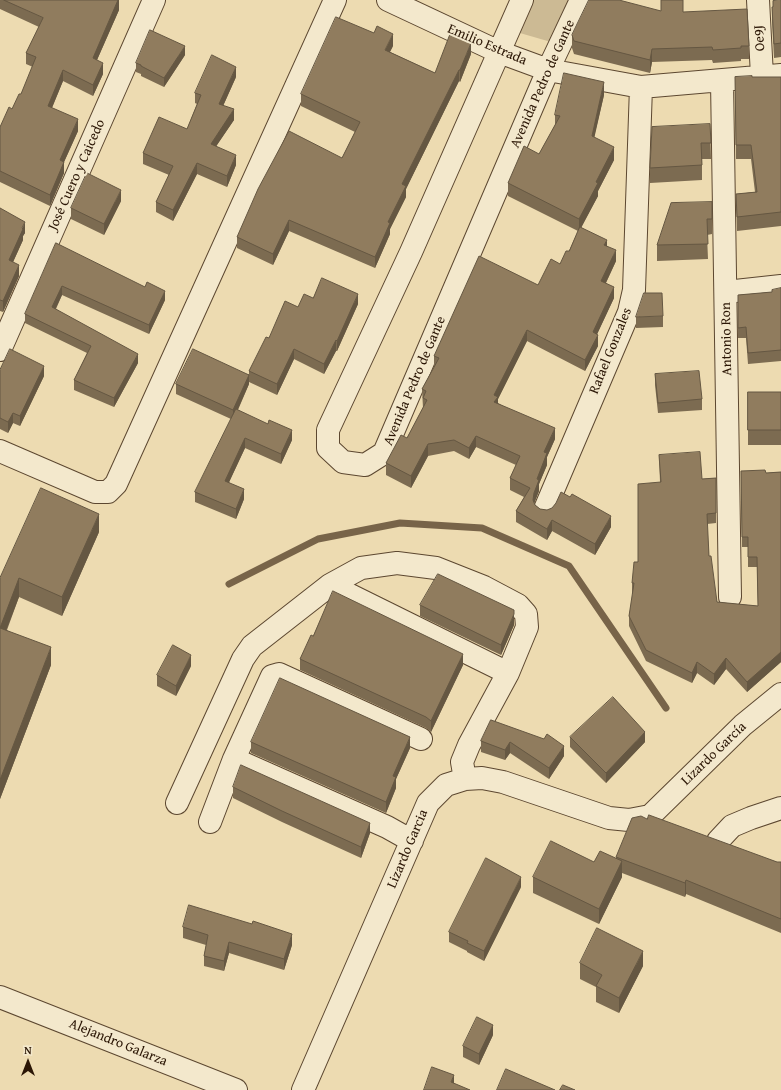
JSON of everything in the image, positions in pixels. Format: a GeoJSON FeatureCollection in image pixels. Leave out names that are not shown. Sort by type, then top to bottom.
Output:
{"type":"FeatureCollection","features":[{"type":"Feature","properties":{"kind":"street","name":"José Cuero y Caicedo"},"geometry":{"type":"LineString","coordinates":[[0,350],[154,0]]}},
{"type":"Feature","properties":{"kind":"street"},"geometry":{"type":"LineString","coordinates":[[0,451],[95,492],[108,492],[116,484],[335,0]]}},
{"type":"Feature","properties":{"kind":"street","name":"Emilio Estrada"},"geometry":{"type":"LineString","coordinates":[[388,0],[499,52],[548,70],[641,87],[722,81],[772,75]]}},
{"type":"Feature","properties":{"kind":"street","name":"Avenida Pedro de Gante"},"geometry":{"type":"LineString","coordinates":[[522,0],[411,252],[328,430],[328,448],[343,462],[365,464],[384,453],[548,70],[581,0]]}},
{"type":"Feature","properties":{"kind":"street","name":"Oe9J"},"geometry":{"type":"LineString","coordinates":[[758,0],[772,75]]}},
{"type":"Feature","properties":{"kind":"street","name":"Antonio Ron"},"geometry":{"type":"LineString","coordinates":[[722,81],[730,597]]}},
{"type":"Feature","properties":{"kind":"street","name":"Rafael Gonzales"},"geometry":{"type":"LineString","coordinates":[[545,509],[628,312],[634,290],[641,87]]}},
{"type":"Feature","properties":{"kind":"street"},"geometry":{"type":"LineString","coordinates":[[726,292],[781,286]]}},
{"type":"Feature","properties":{"kind":"street"},"geometry":{"type":"LineString","coordinates":[[177,803],[243,659],[252,646],[330,585],[361,568],[397,563],[436,568],[484,588],[518,606],[526,614],[527,627],[508,673],[468,745],[462,762],[465,779]]}},
{"type":"Feature","properties":{"kind":"street"},"geometry":{"type":"LineString","coordinates":[[330,585],[508,673]]}},
{"type":"Feature","properties":{"kind":"street"},"geometry":{"type":"LineString","coordinates":[[210,822],[234,759],[272,676],[275,674],[279,674],[421,739]]}},
{"type":"Feature","properties":{"kind":"street","name":"Lizardo García"},"geometry":{"type":"LineString","coordinates":[[650,816],[743,725],[781,694]]}},
{"type":"Feature","properties":{"kind":"street"},"geometry":{"type":"LineString","coordinates":[[234,759],[388,827],[412,841]]}},
{"type":"Feature","properties":{"kind":"street","name":"Lizardo Garcia"},"geometry":{"type":"LineString","coordinates":[[303,1090],[428,803],[446,785],[465,779],[482,778],[503,782],[609,818],[628,820],[650,816]]}},
{"type":"Feature","properties":{"kind":"street"},"geometry":{"type":"LineString","coordinates":[[718,841],[732,826],[750,818],[781,808]]}},
{"type":"Feature","properties":{"kind":"street"},"geometry":{"type":"LineString","coordinates":[[650,816],[670,824]]}},
{"type":"Feature","properties":{"kind":"street"},"geometry":{"type":"LineString","coordinates":[[697,833],[739,848]]}},
{"type":"Feature","properties":{"kind":"street","name":"Alejandro Galarza"},"geometry":{"type":"LineString","coordinates":[[0,997],[236,1090]]}},
{"type":"Feature","properties":{"kind":"shaded area"},"geometry":{"type":"Polygon","coordinates":[[[528,0],[570,0],[551,42],[513,31],[528,0]]]}},
{"type":"Feature","properties":{"kind":"building"},"geometry":{"type":"Polygon","coordinates":[[[4,0],[118,0],[93,58],[103,63],[93,85],[63,70],[48,106],[78,119],[60,160],[64,162],[50,195],[0,171],[0,127],[9,107],[12,109],[19,94],[21,94],[36,57],[26,53],[43,18],[4,0]]]}},
{"type":"Feature","properties":{"kind":"building"},"geometry":{"type":"Polygon","coordinates":[[[589,0],[619,0],[661,11],[661,0],[683,0],[683,12],[747,9],[749,46],[713,50],[712,47],[652,49],[650,60],[574,41],[572,35],[589,0]]]}},
{"type":"Feature","properties":{"kind":"building"},"geometry":{"type":"Polygon","coordinates":[[[781,0],[781,43],[774,44],[772,7],[773,1],[781,0]]]}},
{"type":"Feature","properties":{"kind":"building"},"geometry":{"type":"Polygon","coordinates":[[[336,17],[374,33],[377,26],[393,34],[385,50],[435,73],[450,34],[471,43],[460,70],[402,184],[406,186],[388,222],[390,223],[375,257],[289,220],[273,254],[237,237],[258,189],[289,131],[342,158],[360,122],[301,94],[336,17]]]}},
{"type":"Feature","properties":{"kind":"building"},"geometry":{"type":"Polygon","coordinates":[[[150,30],[185,46],[164,78],[136,63],[150,30]]]}},
{"type":"Feature","properties":{"kind":"building"},"geometry":{"type":"Polygon","coordinates":[[[212,55],[236,67],[219,104],[234,109],[211,144],[236,155],[227,176],[197,163],[173,210],[156,202],[173,166],[143,153],[159,117],[187,129],[201,95],[195,93],[212,55]]]}},
{"type":"Feature","properties":{"kind":"building"},"geometry":{"type":"Polygon","coordinates":[[[564,73],[604,82],[592,136],[614,147],[596,182],[598,183],[579,219],[508,183],[524,146],[539,154],[560,116],[555,115],[564,73]]]}},
{"type":"Feature","properties":{"kind":"building"},"geometry":{"type":"Polygon","coordinates":[[[735,77],[781,77],[781,212],[737,217],[736,194],[757,192],[751,145],[736,145],[735,77]]]}},
{"type":"Feature","properties":{"kind":"building"},"geometry":{"type":"Polygon","coordinates":[[[710,124],[711,143],[701,143],[702,165],[650,168],[652,127],[710,124]]]}},
{"type":"Feature","properties":{"kind":"building"},"geometry":{"type":"Polygon","coordinates":[[[87,173],[121,190],[104,224],[71,208],[87,173]]]}},
{"type":"Feature","properties":{"kind":"building"},"geometry":{"type":"Polygon","coordinates":[[[712,202],[712,219],[707,219],[708,244],[657,245],[671,203],[712,202]]]}},
{"type":"Feature","properties":{"kind":"building"},"geometry":{"type":"Polygon","coordinates":[[[0,208],[25,222],[9,260],[19,265],[3,301],[0,300],[0,208]]]}},
{"type":"Feature","properties":{"kind":"building"},"geometry":{"type":"Polygon","coordinates":[[[580,227],[607,240],[604,245],[616,250],[601,281],[614,287],[593,332],[598,335],[585,360],[527,330],[494,395],[498,397],[494,402],[555,428],[544,452],[547,453],[537,479],[539,480],[533,500],[535,505],[540,509],[547,510],[552,508],[556,503],[561,492],[570,497],[572,494],[611,516],[595,544],[552,520],[547,529],[516,511],[530,488],[510,478],[520,456],[476,436],[469,448],[454,440],[428,444],[411,476],[386,463],[401,435],[407,438],[427,400],[423,398],[426,391],[422,389],[439,358],[434,356],[479,256],[538,285],[551,259],[560,264],[566,251],[569,251],[580,227]]]}},
{"type":"Feature","properties":{"kind":"building"},"geometry":{"type":"Polygon","coordinates":[[[56,243],[145,287],[147,282],[165,291],[149,325],[62,286],[52,307],[138,354],[114,398],[74,380],[91,346],[25,314],[56,243]]]}},
{"type":"Feature","properties":{"kind":"building"},"geometry":{"type":"Polygon","coordinates":[[[322,278],[358,294],[337,341],[336,340],[324,364],[294,349],[277,384],[249,371],[266,337],[269,338],[285,301],[298,307],[304,294],[313,298],[322,278]]]}},
{"type":"Feature","properties":{"kind":"building"},"geometry":{"type":"Polygon","coordinates":[[[781,288],[781,350],[748,353],[746,327],[738,328],[738,295],[772,292],[772,290],[781,288]]]}},
{"type":"Feature","properties":{"kind":"building"},"geometry":{"type":"Polygon","coordinates":[[[644,293],[662,293],[663,316],[636,317],[644,293]]]}},
{"type":"Feature","properties":{"kind":"building"},"geometry":{"type":"Polygon","coordinates":[[[10,349],[44,366],[20,416],[13,413],[8,422],[0,418],[0,370],[10,349]]]}},
{"type":"Feature","properties":{"kind":"building"},"geometry":{"type":"Polygon","coordinates":[[[193,349],[249,375],[233,410],[176,384],[193,349]]]}},
{"type":"Feature","properties":{"kind":"building"},"geometry":{"type":"Polygon","coordinates":[[[699,371],[702,399],[658,403],[655,374],[699,371]]]}},
{"type":"Feature","properties":{"kind":"building"},"geometry":{"type":"Polygon","coordinates":[[[748,392],[781,392],[781,430],[748,430],[748,392]]]}},
{"type":"Feature","properties":{"kind":"building"},"geometry":{"type":"Polygon","coordinates":[[[236,409],[268,424],[269,420],[292,430],[281,454],[245,438],[225,481],[244,489],[236,509],[195,492],[236,409]]]}},
{"type":"Feature","properties":{"kind":"building"},"geometry":{"type":"Polygon","coordinates":[[[700,452],[702,479],[716,478],[716,513],[707,514],[709,556],[711,556],[717,602],[758,606],[757,557],[748,557],[748,537],[742,537],[741,471],[765,470],[766,473],[781,472],[781,652],[747,682],[726,658],[714,674],[697,662],[692,673],[646,650],[629,616],[634,583],[632,583],[634,562],[638,562],[638,484],[661,482],[659,455],[700,452]]]}},
{"type":"Feature","properties":{"kind":"building"},"geometry":{"type":"Polygon","coordinates":[[[41,488],[99,514],[62,597],[19,578],[0,628],[0,578],[41,488]]]}},
{"type":"Feature","properties":{"kind":"building"},"geometry":{"type":"Polygon","coordinates":[[[438,574],[514,610],[514,614],[501,645],[420,605],[438,574]]]}},
{"type":"Feature","properties":{"kind":"building"},"geometry":{"type":"Polygon","coordinates":[[[333,591],[463,654],[431,721],[426,717],[300,659],[311,635],[313,636],[333,591]]]}},
{"type":"Feature","properties":{"kind":"building"},"geometry":{"type":"Polygon","coordinates":[[[0,628],[51,647],[0,780],[0,628]]]}},
{"type":"Feature","properties":{"kind":"building"},"geometry":{"type":"Polygon","coordinates":[[[173,645],[191,655],[176,686],[157,675],[173,645]]]}},
{"type":"Feature","properties":{"kind":"building"},"geometry":{"type":"Polygon","coordinates":[[[280,678],[410,737],[393,776],[396,777],[386,802],[251,742],[280,678]]]}},
{"type":"Feature","properties":{"kind":"building"},"geometry":{"type":"Polygon","coordinates":[[[613,697],[645,732],[606,773],[570,737],[613,697]]]}},
{"type":"Feature","properties":{"kind":"building"},"geometry":{"type":"Polygon","coordinates":[[[491,720],[544,739],[547,734],[564,746],[549,768],[510,742],[505,750],[481,741],[491,720]]]}},
{"type":"Feature","properties":{"kind":"building"},"geometry":{"type":"Polygon","coordinates":[[[241,765],[370,823],[361,847],[233,787],[241,765]]]}},
{"type":"Feature","properties":{"kind":"building"},"geometry":{"type":"Polygon","coordinates":[[[649,815],[777,862],[781,862],[781,919],[686,880],[685,883],[616,857],[632,818],[641,816],[647,819],[649,815]]]}},
{"type":"Feature","properties":{"kind":"building"},"geometry":{"type":"Polygon","coordinates":[[[551,841],[594,862],[600,851],[622,861],[599,909],[533,877],[551,841]]]}},
{"type":"Feature","properties":{"kind":"building"},"geometry":{"type":"Polygon","coordinates":[[[486,858],[521,877],[484,951],[449,932],[486,858]]]}},
{"type":"Feature","properties":{"kind":"building"},"geometry":{"type":"Polygon","coordinates":[[[189,905],[252,924],[253,921],[292,934],[284,959],[229,942],[224,961],[204,956],[208,935],[183,927],[189,905]]]}},
{"type":"Feature","properties":{"kind":"building"},"geometry":{"type":"Polygon","coordinates":[[[597,928],[643,951],[619,998],[596,986],[602,975],[580,963],[597,928]]]}},
{"type":"Feature","properties":{"kind":"building"},"geometry":{"type":"Polygon","coordinates":[[[477,1017],[493,1025],[479,1054],[463,1046],[477,1017]]]}},
{"type":"Feature","properties":{"kind":"building"},"geometry":{"type":"Polygon","coordinates":[[[432,1067],[454,1075],[451,1082],[470,1090],[424,1090],[432,1067]]]}},
{"type":"Feature","properties":{"kind":"building"},"geometry":{"type":"Polygon","coordinates":[[[506,1069],[555,1090],[497,1090],[506,1069]]]}},
{"type":"Feature","properties":{"kind":"building"},"geometry":{"type":"Polygon","coordinates":[[[563,1085],[575,1090],[560,1090],[563,1085]]]}},
{"type":"Feature","properties":{"kind":"waterway"},"geometry":{"type":"LineString","coordinates":[[229,584],[318,539],[400,523],[482,528],[569,566],[666,708]]}}]}
